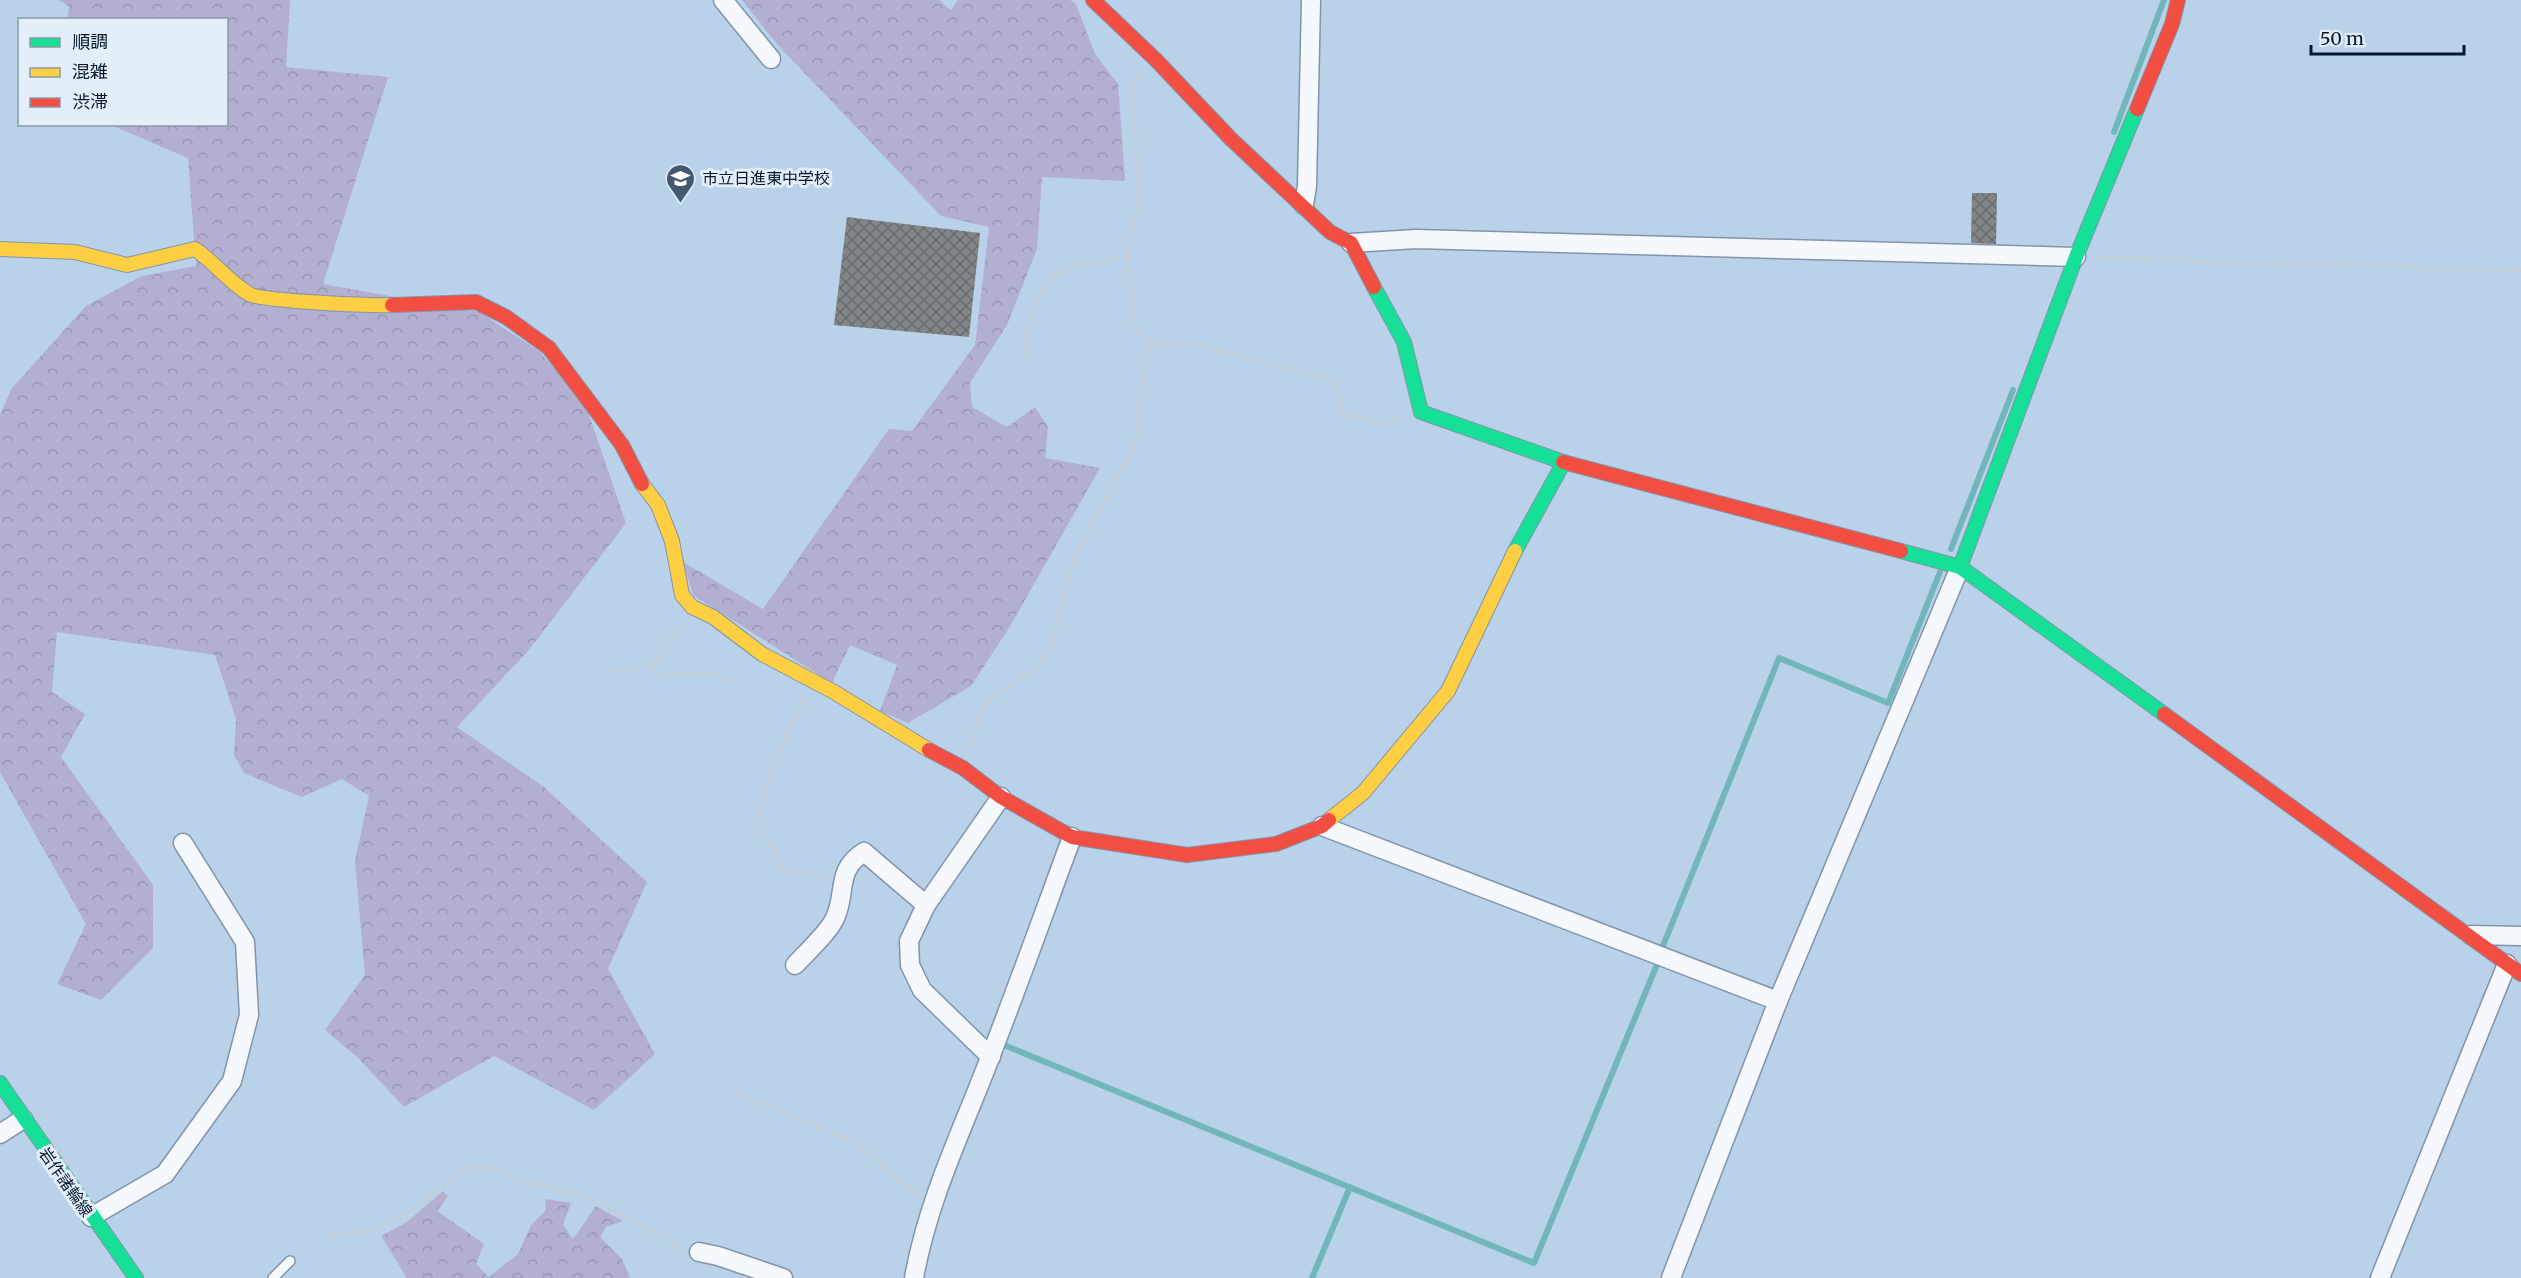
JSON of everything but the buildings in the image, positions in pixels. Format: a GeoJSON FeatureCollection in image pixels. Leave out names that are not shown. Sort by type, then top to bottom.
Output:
{"type":"FeatureCollection","features":[{"type":"Feature","properties":{"kind":"street"},"geometry":{"type":"LineString","coordinates":[[723,0],[771,59]]}},
{"type":"Feature","properties":{"kind":"street"},"geometry":{"type":"LineString","coordinates":[[1094,0],[1231,138],[1304,204],[1330,232],[1351,243],[1416,239],[2076,257]]}},
{"type":"Feature","properties":{"kind":"street"},"geometry":{"type":"LineString","coordinates":[[1304,204],[1307,186],[1311,0]]}},
{"type":"Feature","properties":{"kind":"street"},"geometry":{"type":"LineString","coordinates":[[1671,1278],[1778,1001],[1960,567],[2076,257],[2172,24],[2178,0]]}},
{"type":"Feature","properties":{"kind":"street"},"geometry":{"type":"LineString","coordinates":[[1351,243],[1404,342],[1420,412],[1564,462],[1960,567],[2471,935],[2514,969],[2380,1278]]}},
{"type":"Feature","properties":{"kind":"street"},"geometry":{"type":"LineString","coordinates":[[0,249],[75,252],[127,265],[195,249],[214,262],[250,295],[367,306],[476,302],[506,317],[549,348],[622,445],[638,478],[658,505],[672,541],[682,595],[692,607],[713,617],[762,654],[812,681],[911,741],[963,768],[1001,797],[1072,837],[1187,855],[1276,844],[1322,826],[1364,793],[1448,691],[1513,555],[1564,462]]}},
{"type":"Feature","properties":{"kind":"street"},"geometry":{"type":"LineString","coordinates":[[991,1057],[922,990],[910,965],[909,941],[926,905],[1001,797]]}},
{"type":"Feature","properties":{"kind":"street"},"geometry":{"type":"LineString","coordinates":[[1322,826],[1778,1001]]}},
{"type":"Feature","properties":{"kind":"street"},"geometry":{"type":"LineString","coordinates":[[914,1278],[934,1199],[954,1143],[991,1057],[1072,837]]}},
{"type":"Feature","properties":{"kind":"street"},"geometry":{"type":"LineString","coordinates":[[91,1217],[165,1174],[232,1081],[249,1015],[245,942],[183,843]]}},
{"type":"Feature","properties":{"kind":"street"},"geometry":{"type":"LineString","coordinates":[[795,965],[835,919],[842,882],[853,859],[864,852],[926,905]]}},
{"type":"Feature","properties":{"kind":"street"},"geometry":{"type":"LineString","coordinates":[[2471,935],[2521,936]]}},
{"type":"Feature","properties":{"kind":"street","name":"岩作諸輪線"},"geometry":{"type":"LineString","coordinates":[[0,1083],[22,1119],[136,1278]]}},
{"type":"Feature","properties":{"kind":"street"},"geometry":{"type":"LineString","coordinates":[[0,1134],[22,1119]]}},
{"type":"Feature","properties":{"kind":"street"},"geometry":{"type":"LineString","coordinates":[[699,1252],[783,1278]]}},
{"type":"Feature","properties":{"kind":"lane"},"geometry":{"type":"LineString","coordinates":[[273,1278],[290,1261]]}},
{"type":"Feature","properties":{"kind":"path"},"geometry":{"type":"LineString","coordinates":[[963,768],[984,705],[1032,671],[1049,652],[1074,560],[1097,512],[1131,454],[1140,420],[1140,400],[1148,343],[1136,327],[1127,256],[1139,195],[1133,81],[1156,60]]}},
{"type":"Feature","properties":{"kind":"path"},"geometry":{"type":"LineString","coordinates":[[1025,355],[1029,320],[1040,289],[1047,281],[1072,268],[1127,256]]}},
{"type":"Feature","properties":{"kind":"path"},"geometry":{"type":"LineString","coordinates":[[2076,257],[2521,270]]}},
{"type":"Feature","properties":{"kind":"path"},"geometry":{"type":"LineString","coordinates":[[1148,343],[1203,346],[1335,382],[1344,415],[1379,423],[1420,412]]}},
{"type":"Feature","properties":{"kind":"path"},"geometry":{"type":"LineString","coordinates":[[608,671],[651,666],[692,607]]}},
{"type":"Feature","properties":{"kind":"path"},"geometry":{"type":"LineString","coordinates":[[651,666],[658,676],[708,674],[734,680]]}},
{"type":"Feature","properties":{"kind":"path"},"geometry":{"type":"LineString","coordinates":[[812,681],[772,766],[757,827],[760,836],[775,849],[782,870],[809,873],[842,882]]}},
{"type":"Feature","properties":{"kind":"path"},"geometry":{"type":"LineString","coordinates":[[734,1088],[742,1095],[855,1142],[912,1191],[934,1199]]}},
{"type":"Feature","properties":{"kind":"path"},"geometry":{"type":"LineString","coordinates":[[327,1238],[341,1232],[367,1232],[399,1216],[472,1166],[495,1168],[531,1183],[586,1195],[683,1250],[699,1252]]}},
{"type":"Feature","properties":{"kind":"green space"},"geometry":{"type":"Polygon","coordinates":[[[58,0],[290,0],[286,67],[388,77],[323,284],[479,312],[540,352],[585,403],[626,523],[529,650],[457,727],[544,787],[647,882],[608,969],[655,1054],[594,1110],[494,1056],[404,1107],[357,1057],[325,1030],[365,975],[355,861],[369,796],[342,779],[302,797],[244,773],[234,755],[236,719],[215,655],[57,632],[52,692],[85,714],[61,757],[153,885],[153,948],[101,1000],[57,984],[86,924],[0,772],[0,414],[12,388],[86,306],[142,276],[196,266],[188,158],[113,126],[228,126],[228,18],[67,18],[69,6],[58,0]]]}},
{"type":"Feature","properties":{"kind":"green space"},"geometry":{"type":"Polygon","coordinates":[[[742,0],[939,0],[951,10],[958,0],[1070,0],[1076,4],[1095,54],[1118,84],[1125,181],[1042,177],[1037,249],[1007,325],[970,383],[972,407],[1007,427],[1035,407],[1048,427],[1045,458],[1100,468],[1009,628],[971,686],[908,723],[880,711],[897,665],[850,645],[832,683],[693,595],[683,562],[763,609],[889,429],[912,431],[975,345],[989,227],[941,216],[776,43],[742,0]]]}},
{"type":"Feature","properties":{"kind":"green space"},"geometry":{"type":"Polygon","coordinates":[[[443,1191],[448,1196],[437,1211],[484,1244],[476,1264],[489,1277],[518,1254],[531,1225],[546,1210],[545,1199],[571,1203],[563,1225],[573,1239],[596,1206],[623,1221],[606,1227],[600,1237],[622,1259],[630,1278],[407,1278],[381,1236],[407,1222],[443,1191]]]}},
{"type":"Feature","properties":{"kind":"waterway"},"geometry":{"type":"LineString","coordinates":[[2114,132],[2164,0]]}},
{"type":"Feature","properties":{"kind":"waterway"},"geometry":{"type":"LineString","coordinates":[[1951,549],[2013,390]]}},
{"type":"Feature","properties":{"kind":"waterway"},"geometry":{"type":"LineString","coordinates":[[1663,946],[1779,658],[1888,703],[1940,572]]}},
{"type":"Feature","properties":{"kind":"waterway"},"geometry":{"type":"LineString","coordinates":[[999,1043],[1534,1263],[1656,967]]}},
{"type":"Feature","properties":{"kind":"waterway"},"geometry":{"type":"LineString","coordinates":[[1312,1278],[1350,1187]]}},
{"type":"Feature","properties":{"kind":"traffic: fast"},"geometry":{"type":"LineString","coordinates":[[1960,567],[2076,257],[2137,109]]}},
{"type":"Feature","properties":{"kind":"traffic: fast"},"geometry":{"type":"LineString","coordinates":[[1374,287],[1404,342],[1421,412],[1563,462]]}},
{"type":"Feature","properties":{"kind":"traffic: fast"},"geometry":{"type":"LineString","coordinates":[[1515,551],[1564,462]]}},
{"type":"Feature","properties":{"kind":"traffic: fast"},"geometry":{"type":"LineString","coordinates":[[1901,551],[1960,567],[2164,714]]}},
{"type":"Feature","properties":{"kind":"traffic: fast"},"geometry":{"type":"LineString","coordinates":[[0,1083],[136,1278]]}},
{"type":"Feature","properties":{"kind":"traffic: slow"},"geometry":{"type":"LineString","coordinates":[[0,249],[75,252],[127,265],[195,249],[242,289],[258,297],[392,305]]}},
{"type":"Feature","properties":{"kind":"traffic: slow"},"geometry":{"type":"LineString","coordinates":[[642,484],[658,505],[672,541],[682,595],[692,607],[713,617],[762,654],[834,692],[929,750]]}},
{"type":"Feature","properties":{"kind":"traffic: slow"},"geometry":{"type":"LineString","coordinates":[[1329,820],[1363,793],[1448,691],[1515,551]]}},
{"type":"Feature","properties":{"kind":"traffic: jam"},"geometry":{"type":"LineString","coordinates":[[1093,0],[1156,60],[1231,139],[1330,232],[1351,243],[1374,287]]}},
{"type":"Feature","properties":{"kind":"traffic: jam"},"geometry":{"type":"LineString","coordinates":[[2137,109],[2172,24],[2178,0]]}},
{"type":"Feature","properties":{"kind":"traffic: jam"},"geometry":{"type":"LineString","coordinates":[[392,305],[476,302],[506,317],[549,348],[622,445],[642,484]]}},
{"type":"Feature","properties":{"kind":"traffic: jam"},"geometry":{"type":"LineString","coordinates":[[1563,462],[1901,551]]}},
{"type":"Feature","properties":{"kind":"traffic: jam"},"geometry":{"type":"LineString","coordinates":[[2164,714],[2521,974]]}},
{"type":"Feature","properties":{"kind":"traffic: jam"},"geometry":{"type":"LineString","coordinates":[[929,750],[963,768],[1001,797],[1072,837],[1187,855],[1276,844],[1322,826],[1329,820]]}},
{"type":"Feature","properties":{"kind":"place","name":"市立日進東中学校"},"geometry":{"type":"Point","coordinates":[681,204]}}]}
